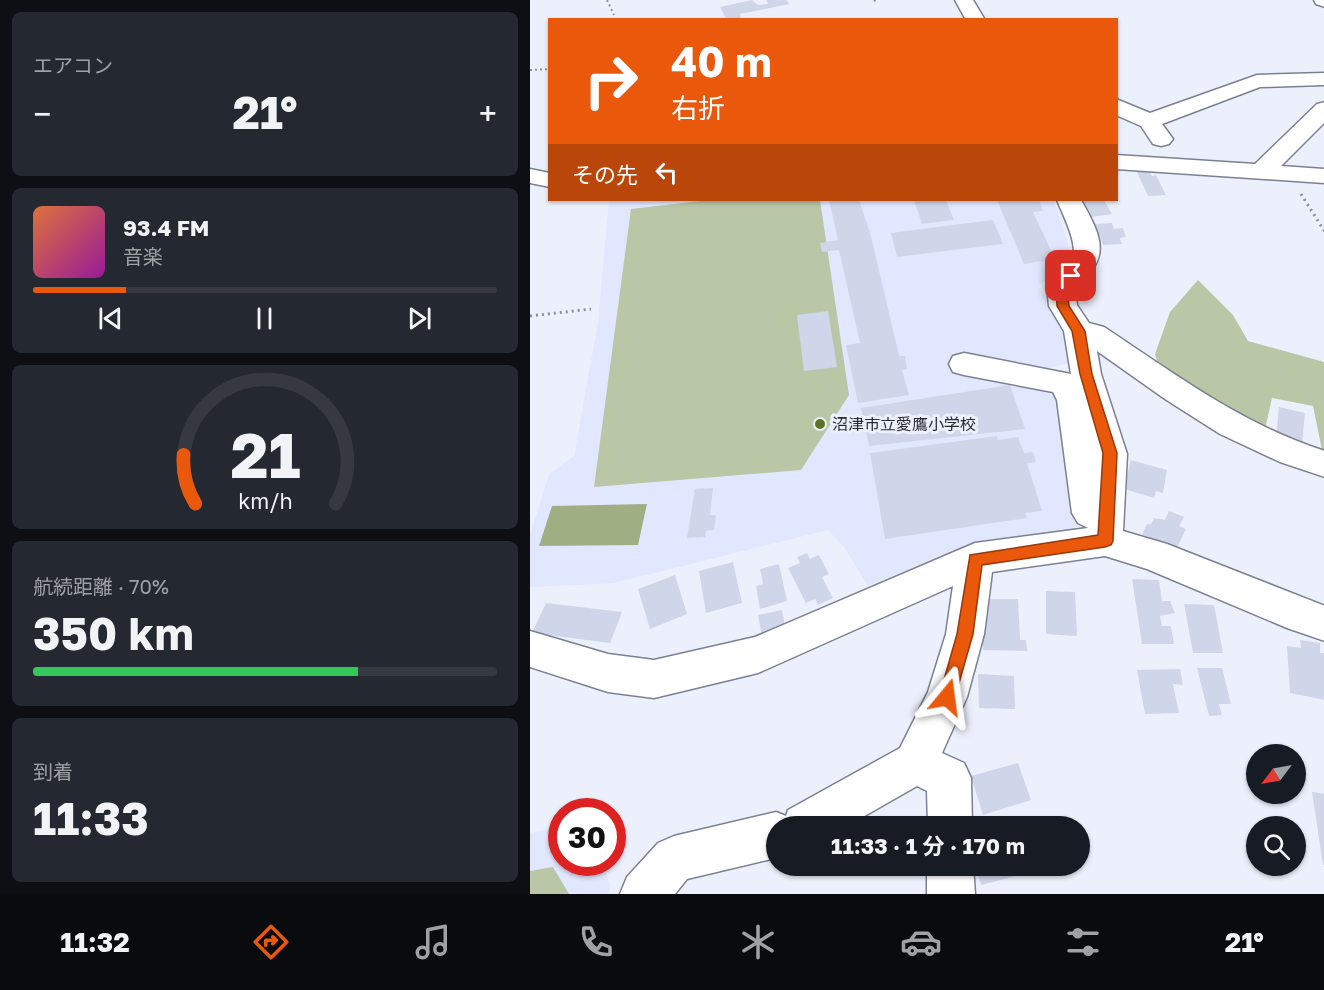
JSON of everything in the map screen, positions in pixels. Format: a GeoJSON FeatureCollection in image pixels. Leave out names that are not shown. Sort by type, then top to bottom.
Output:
{"type":"FeatureCollection","features":[{"type":"Feature","properties":{"kind":"street"},"geometry":{"type":"LineString","coordinates":[[964,0],[975,18]]}},
{"type":"Feature","properties":{"kind":"street"},"geometry":{"type":"LineString","coordinates":[[1149,121],[1257,81],[1325,79]]}},
{"type":"Feature","properties":{"kind":"street"},"geometry":{"type":"LineString","coordinates":[[1118,107],[1149,121],[1178,166]]}},
{"type":"Feature","properties":{"kind":"street"},"geometry":{"type":"LineString","coordinates":[[1263,170],[1325,110]]}},
{"type":"Feature","properties":{"kind":"street"},"geometry":{"type":"LineString","coordinates":[[1118,162],[1263,170],[1325,176]]}},
{"type":"Feature","properties":{"kind":"street"},"geometry":{"type":"LineString","coordinates":[[530,176],[548,180]]}},
{"type":"Feature","properties":{"kind":"street"},"geometry":{"type":"LineString","coordinates":[[1069,201],[1085,243],[1087,255],[1081,268],[1061,285],[1063,306],[1079,331],[1086,374],[1110,453],[1106,530]]}},
{"type":"Feature","properties":{"kind":"street"},"geometry":{"type":"LineString","coordinates":[[1079,331],[1094,334],[1191,403],[1228,424],[1297,456],[1325,464]]}},
{"type":"Feature","properties":{"kind":"street"},"geometry":{"type":"LineString","coordinates":[[965,364],[1063,383],[1073,399],[1091,513],[1106,530],[1154,555],[1325,624]]}},
{"type":"Feature","properties":{"kind":"street"},"geometry":{"type":"LineString","coordinates":[[530,649],[608,673],[654,679],[758,655],[975,559],[1106,530]]}},
{"type":"Feature","properties":{"kind":"street"},"geometry":{"type":"LineString","coordinates":[[822,816],[915,763],[947,697],[965,634],[975,559]]}},
{"type":"Feature","properties":{"kind":"street"},"geometry":{"type":"LineString","coordinates":[[915,763],[949,778],[950,816]]}},
{"type":"Feature","properties":{"kind":"street"},"geometry":{"type":"LineString","coordinates":[[644,894],[674,859],[766,837]]}},
{"type":"Feature","properties":{"kind":"street"},"geometry":{"type":"LineString","coordinates":[[950,876],[951,894]]}},
{"type":"Feature","properties":{"kind":"path"},"geometry":{"type":"LineString","coordinates":[[607,0],[614,15]]}},
{"type":"Feature","properties":{"kind":"path"},"geometry":{"type":"LineString","coordinates":[[530,70],[548,69]]}},
{"type":"Feature","properties":{"kind":"path"},"geometry":{"type":"LineString","coordinates":[[1288,172],[1325,232]]}},
{"type":"Feature","properties":{"kind":"path"},"geometry":{"type":"LineString","coordinates":[[530,316],[592,309]]}},
{"type":"Feature","properties":{"kind":"shaded area","name":"沼津市立愛鷹小学校"},"geometry":{"type":"Polygon","coordinates":[[[609,201],[1054,201],[1073,261],[1038,286],[1064,327],[1069,363],[1043,370],[1046,390],[1055,392],[1079,534],[941,555],[868,586],[844,547],[828,530],[614,583],[530,587],[530,535],[549,474],[574,456],[598,322],[609,201]]]}},
{"type":"Feature","properties":{"kind":"shaded area"},"geometry":{"type":"Polygon","coordinates":[[[700,201],[820,201],[849,395],[801,470],[594,487],[631,209],[700,201]]]}},
{"type":"Feature","properties":{"kind":"shaded area"},"geometry":{"type":"Polygon","coordinates":[[[1198,280],[1233,315],[1248,341],[1324,362],[1324,451],[1313,406],[1272,398],[1264,434],[1161,374],[1155,354],[1170,312],[1198,280]]]}},
{"type":"Feature","properties":{"kind":"shaded area"},"geometry":{"type":"Polygon","coordinates":[[[647,504],[638,545],[539,546],[552,506],[647,504]]]}},
{"type":"Feature","properties":{"kind":"shaded area"},"geometry":{"type":"Polygon","coordinates":[[[548,830],[548,876],[607,876],[610,885],[608,894],[530,894],[530,833],[548,830]]]}},
{"type":"Feature","properties":{"kind":"shaded area"},"geometry":{"type":"Polygon","coordinates":[[[548,868],[548,876],[558,876],[569,894],[530,894],[530,871],[548,868]]]}},
{"type":"Feature","properties":{"kind":"building"},"geometry":{"type":"Polygon","coordinates":[[[752,0],[758,5],[768,4],[766,0],[786,0],[790,4],[740,14],[741,18],[726,18],[720,7],[752,0]]]}},
{"type":"Feature","properties":{"kind":"building"},"geometry":{"type":"Polygon","coordinates":[[[1149,171],[1152,176],[1156,175],[1166,195],[1148,196],[1137,172],[1149,171]]]}},
{"type":"Feature","properties":{"kind":"building"},"geometry":{"type":"Polygon","coordinates":[[[829,201],[859,201],[871,236],[899,356],[905,356],[907,369],[902,370],[909,395],[858,403],[846,345],[860,343],[839,250],[822,252],[820,243],[838,240],[829,201]]]}},
{"type":"Feature","properties":{"kind":"building"},"geometry":{"type":"Polygon","coordinates":[[[914,201],[946,201],[954,220],[922,224],[914,201]]]}},
{"type":"Feature","properties":{"kind":"building"},"geometry":{"type":"Polygon","coordinates":[[[997,201],[1039,201],[1043,211],[1033,212],[1055,259],[1024,264],[997,201]]]}},
{"type":"Feature","properties":{"kind":"building"},"geometry":{"type":"Polygon","coordinates":[[[1083,201],[1105,201],[1112,214],[1091,217],[1083,201]]]}},
{"type":"Feature","properties":{"kind":"building"},"geometry":{"type":"Polygon","coordinates":[[[993,220],[1003,244],[897,257],[891,233],[993,220]]]}},
{"type":"Feature","properties":{"kind":"building"},"geometry":{"type":"Polygon","coordinates":[[[1112,223],[1114,229],[1123,228],[1126,237],[1120,238],[1122,244],[1103,245],[1095,224],[1112,223]]]}},
{"type":"Feature","properties":{"kind":"building"},"geometry":{"type":"Polygon","coordinates":[[[828,311],[837,367],[804,371],[797,315],[828,311]]]}},
{"type":"Feature","properties":{"kind":"building"},"geometry":{"type":"Polygon","coordinates":[[[1010,385],[1025,429],[869,446],[861,408],[1010,385]]]}},
{"type":"Feature","properties":{"kind":"building"},"geometry":{"type":"Polygon","coordinates":[[[1279,407],[1305,413],[1302,445],[1276,439],[1279,407]]]}},
{"type":"Feature","properties":{"kind":"building"},"geometry":{"type":"Polygon","coordinates":[[[997,436],[998,440],[1018,437],[1024,453],[1033,452],[1036,462],[1027,463],[1042,511],[1025,513],[1027,518],[885,539],[870,453],[997,436]]]}},
{"type":"Feature","properties":{"kind":"building"},"geometry":{"type":"Polygon","coordinates":[[[1131,460],[1167,470],[1163,493],[1156,491],[1154,498],[1124,489],[1131,460]]]}},
{"type":"Feature","properties":{"kind":"building"},"geometry":{"type":"Polygon","coordinates":[[[713,488],[710,515],[716,515],[714,530],[706,531],[705,537],[687,538],[695,489],[713,488]]]}},
{"type":"Feature","properties":{"kind":"building"},"geometry":{"type":"Polygon","coordinates":[[[1169,511],[1184,517],[1179,526],[1186,529],[1176,550],[1142,534],[1147,524],[1151,524],[1154,518],[1165,520],[1169,511]]]}},
{"type":"Feature","properties":{"kind":"building"},"geometry":{"type":"Polygon","coordinates":[[[807,553],[810,559],[819,555],[829,574],[822,577],[833,598],[818,605],[815,599],[806,603],[788,568],[800,563],[797,557],[807,553]]]}},
{"type":"Feature","properties":{"kind":"building"},"geometry":{"type":"Polygon","coordinates":[[[733,562],[742,603],[706,613],[699,571],[733,562]]]}},
{"type":"Feature","properties":{"kind":"building"},"geometry":{"type":"Polygon","coordinates":[[[779,564],[787,601],[760,609],[756,586],[763,584],[760,569],[779,564]]]}},
{"type":"Feature","properties":{"kind":"building"},"geometry":{"type":"Polygon","coordinates":[[[675,575],[687,614],[650,629],[638,589],[675,575]]]}},
{"type":"Feature","properties":{"kind":"building"},"geometry":{"type":"Polygon","coordinates":[[[1132,579],[1159,580],[1162,601],[1170,601],[1175,613],[1160,616],[1162,626],[1171,626],[1174,644],[1142,644],[1132,579]]]}},
{"type":"Feature","properties":{"kind":"building"},"geometry":{"type":"Polygon","coordinates":[[[1046,591],[1075,592],[1077,636],[1046,634],[1046,591]]]}},
{"type":"Feature","properties":{"kind":"building"},"geometry":{"type":"Polygon","coordinates":[[[982,599],[1018,599],[1020,640],[1026,640],[1027,651],[983,650],[982,599]]]}},
{"type":"Feature","properties":{"kind":"building"},"geometry":{"type":"Polygon","coordinates":[[[546,603],[622,612],[610,643],[532,633],[546,603]]]}},
{"type":"Feature","properties":{"kind":"building"},"geometry":{"type":"Polygon","coordinates":[[[1184,604],[1214,605],[1223,653],[1193,653],[1184,604]]]}},
{"type":"Feature","properties":{"kind":"building"},"geometry":{"type":"Polygon","coordinates":[[[782,610],[786,631],[762,637],[758,615],[782,610]]]}},
{"type":"Feature","properties":{"kind":"building"},"geometry":{"type":"Polygon","coordinates":[[[1300,640],[1320,643],[1320,653],[1325,653],[1325,700],[1290,693],[1287,646],[1301,648],[1300,640]]]}},
{"type":"Feature","properties":{"kind":"building"},"geometry":{"type":"Polygon","coordinates":[[[1197,668],[1222,668],[1231,704],[1219,704],[1222,715],[1209,716],[1197,668]]]}},
{"type":"Feature","properties":{"kind":"building"},"geometry":{"type":"Polygon","coordinates":[[[1180,669],[1183,685],[1173,684],[1179,713],[1145,714],[1137,670],[1180,669]]]}},
{"type":"Feature","properties":{"kind":"building"},"geometry":{"type":"Polygon","coordinates":[[[978,674],[1014,676],[1015,709],[979,708],[978,674]]]}},
{"type":"Feature","properties":{"kind":"building"},"geometry":{"type":"Polygon","coordinates":[[[1018,763],[1031,800],[983,815],[971,776],[1018,763]]]}},
{"type":"Feature","properties":{"kind":"building"},"geometry":{"type":"Polygon","coordinates":[[[1312,792],[1325,794],[1325,865],[1323,865],[1312,792]]]}},
{"type":"Feature","properties":{"kind":"building"},"geometry":{"type":"Polygon","coordinates":[[[978,876],[1016,876],[981,885],[978,876]]]}},
{"type":"Feature","properties":{"kind":"place","name":"沼津市立愛鷹小学校"},"geometry":{"type":"Point","coordinates":[820,424]}},
{"type":"Feature","properties":{"kind":"route"},"geometry":{"type":"LineString","coordinates":[[947,697],[965,634],[975,559],[1105,541],[1110,453],[1086,374],[1079,331],[1063,306],[1061,285],[1071,276]]}}]}
